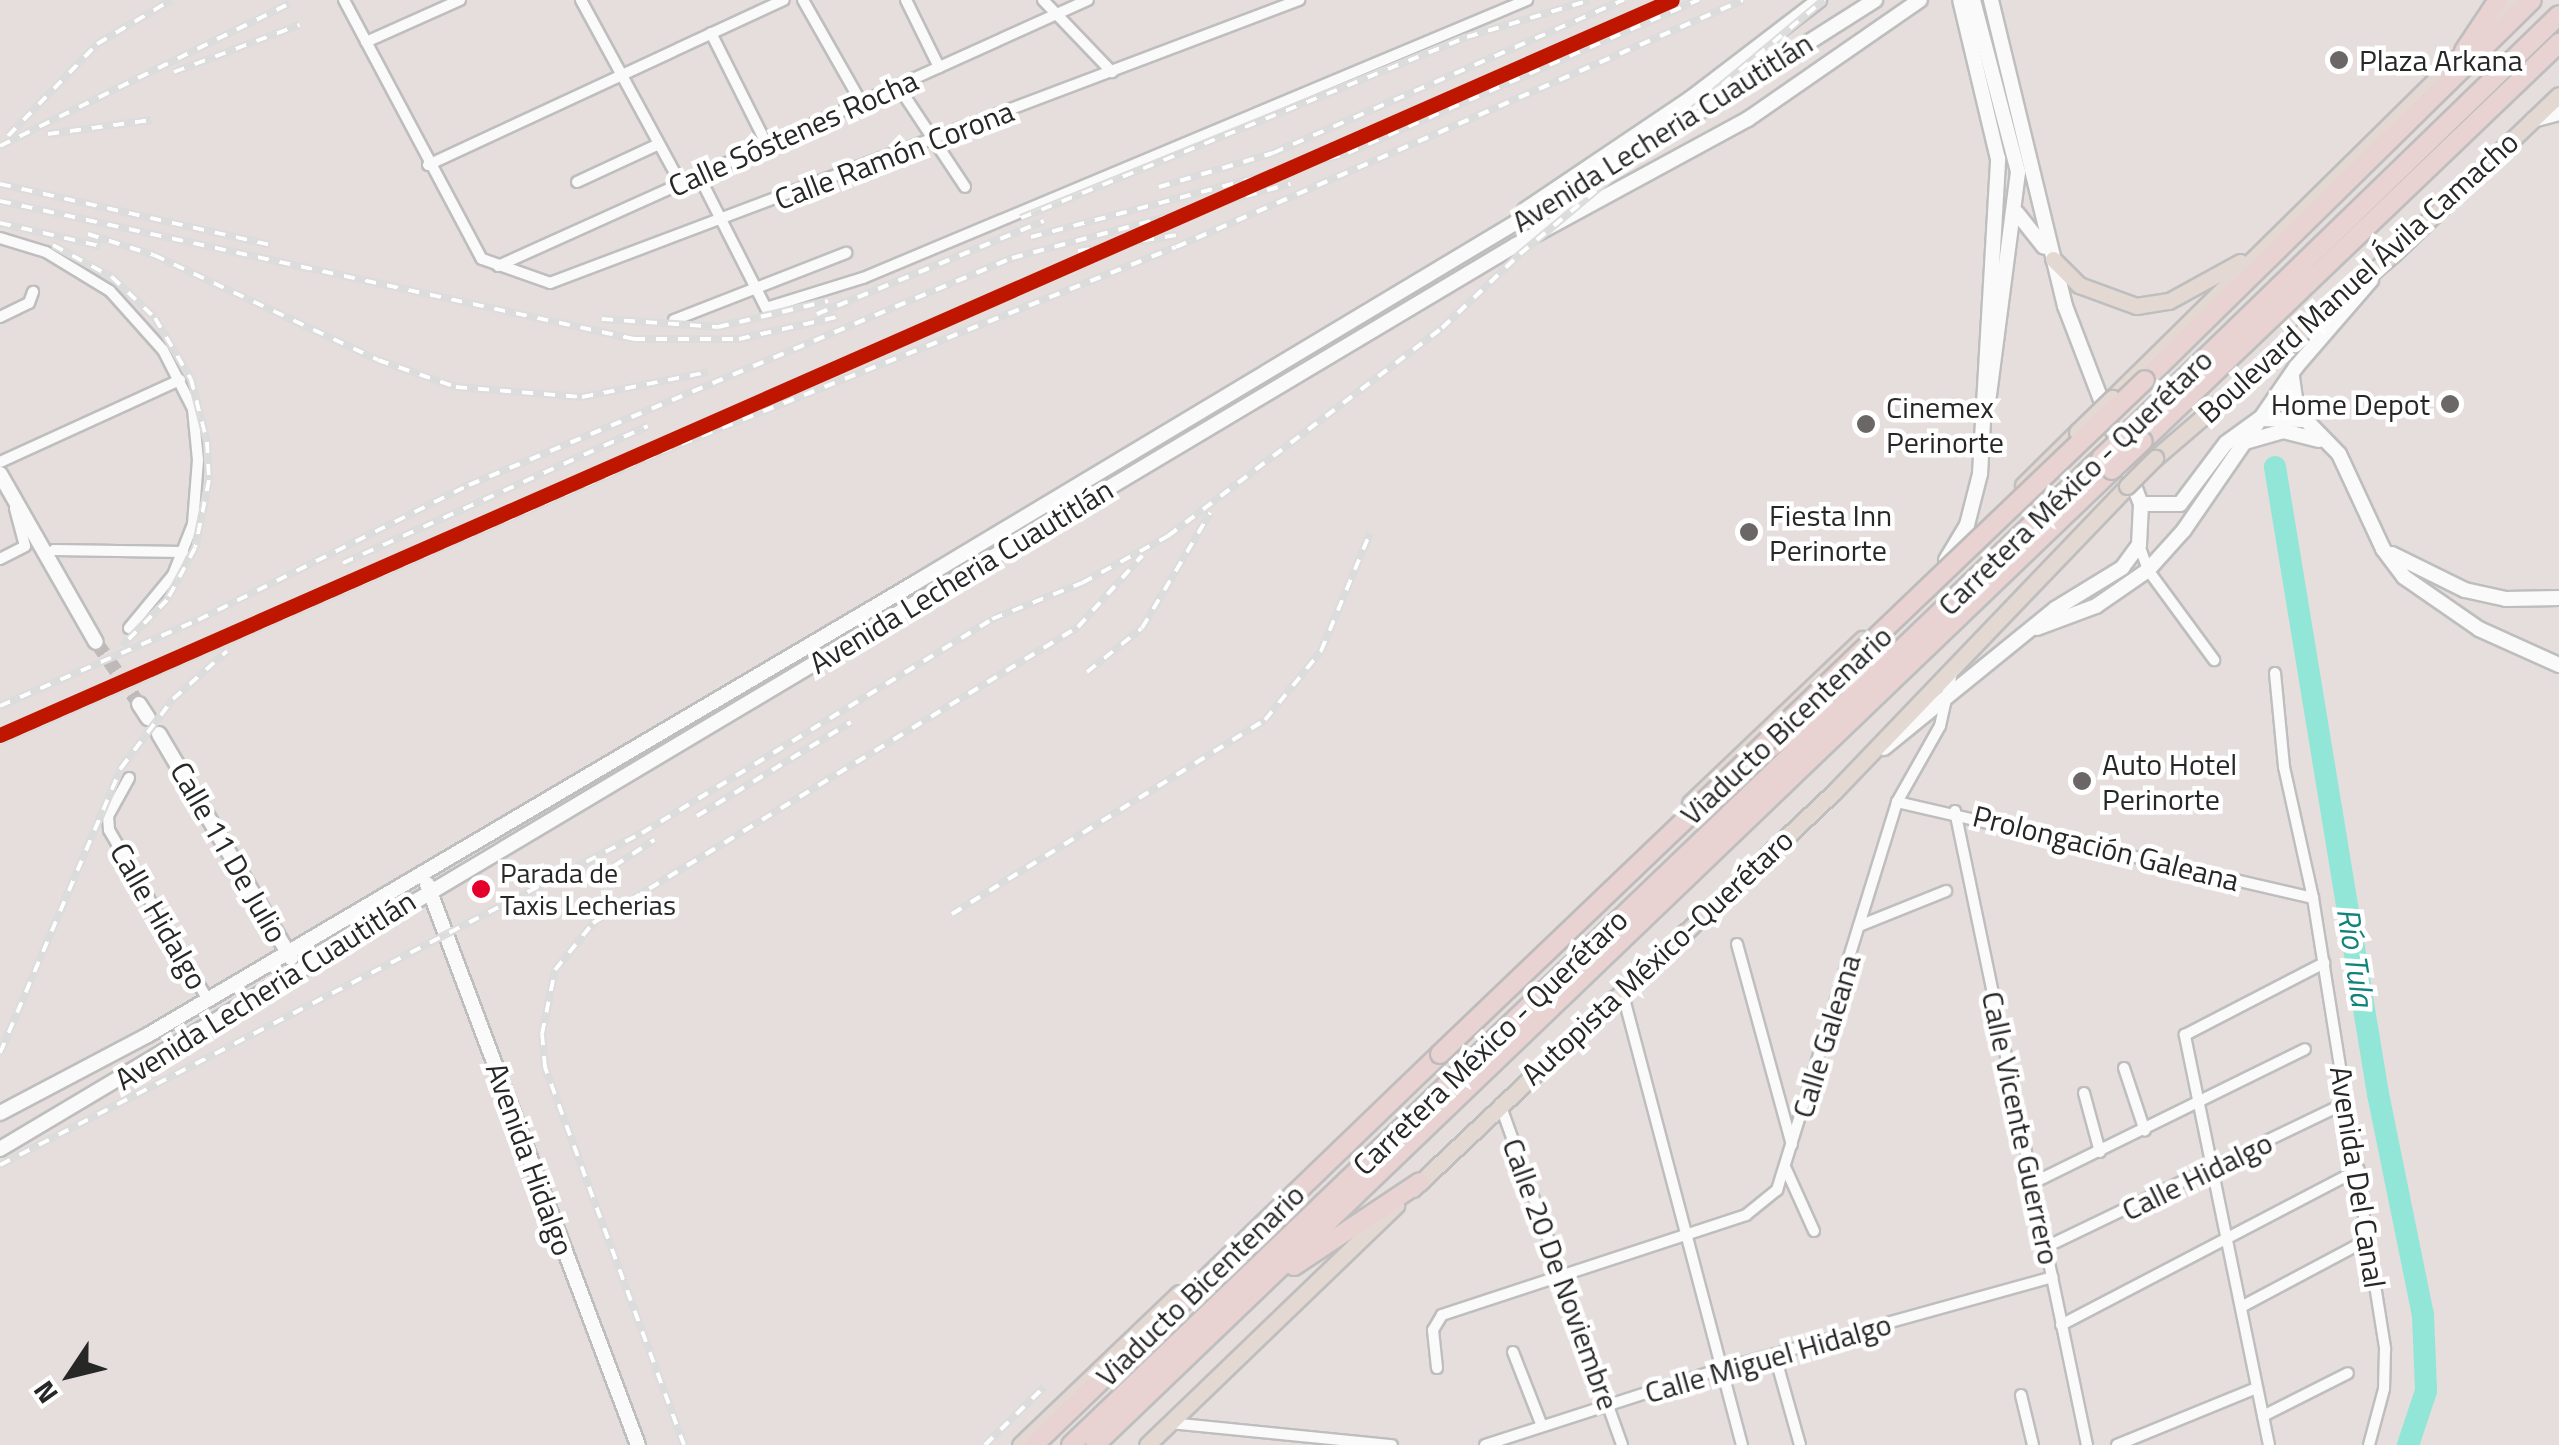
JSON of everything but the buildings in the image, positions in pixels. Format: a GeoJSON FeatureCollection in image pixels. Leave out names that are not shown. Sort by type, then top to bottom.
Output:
{"type":"FeatureCollection","features":[{"type":"Feature","properties":{"kind":"highway"},"geometry":{"type":"LineString","coordinates":[[2464,52],[2498,0]]}},
{"type":"Feature","properties":{"kind":"highway","name":"Viaducto Bicentenario"},"geometry":{"type":"LineString","coordinates":[[1034,1445],[1483,1010],[2060,463],[2532,0]]}},
{"type":"Feature","properties":{"kind":"highway","name":"Carretera México - Querétaro"},"geometry":{"type":"LineString","coordinates":[[1095,1445],[2138,434],[2559,16]]}},
{"type":"Feature","properties":{"kind":"highway","name":"Carretera México - Querétaro"},"geometry":{"type":"LineString","coordinates":[[2138,434],[2559,43]]}},
{"type":"Feature","properties":{"kind":"highway","name":"Carretera México - Querétaro"},"geometry":{"type":"LineString","coordinates":[[1071,1445],[1886,662],[2107,464]]}},
{"type":"Feature","properties":{"kind":"highway"},"geometry":{"type":"LineString","coordinates":[[1673,820],[1886,662]]}},
{"type":"Feature","properties":{"kind":"highway"},"geometry":{"type":"LineString","coordinates":[[1331,1195],[1483,1010]]}},
{"type":"Feature","properties":{"kind":"highway"},"geometry":{"type":"LineString","coordinates":[[1252,1294],[1420,1182]]}},
{"type":"Feature","properties":{"kind":"main road"},"geometry":{"type":"LineString","coordinates":[[1506,227],[1546,190],[1691,98],[1819,0]]}},
{"type":"Feature","properties":{"kind":"main road","name":"Avenida Lecheria Cuautitlán"},"geometry":{"type":"LineString","coordinates":[[0,1113],[148,1035],[915,583],[1875,0]]}},
{"type":"Feature","properties":{"kind":"main road","name":"Avenida Lecheria Cuautitlán"},"geometry":{"type":"LineString","coordinates":[[0,1149],[429,889],[1570,214],[1748,119],[1920,0]]}},
{"type":"Feature","properties":{"kind":"main road"},"geometry":{"type":"LineString","coordinates":[[1946,560],[1977,500],[1998,158],[1993,121],[1960,0]]}},
{"type":"Feature","properties":{"kind":"main road"},"geometry":{"type":"LineString","coordinates":[[1973,0],[2009,123],[2018,172],[2017,213],[1996,372],[1982,421]]}},
{"type":"Feature","properties":{"kind":"main road"},"geometry":{"type":"LineString","coordinates":[[1835,791],[1953,688],[2036,628],[2054,609],[2122,568],[2139,545],[2141,504],[2052,259],[1991,0]]}},
{"type":"Feature","properties":{"kind":"main road"},"geometry":{"type":"LineString","coordinates":[[1020,1445],[1483,1010],[1673,820],[1946,560],[2516,0]]}},
{"type":"Feature","properties":{"kind":"main road","name":"Boulevard Manuel Ávila Camacho"},"geometry":{"type":"LineString","coordinates":[[2155,458],[2394,253],[2559,96]]}},
{"type":"Feature","properties":{"kind":"main road"},"geometry":{"type":"LineString","coordinates":[[2533,120],[2559,114]]}},
{"type":"Feature","properties":{"kind":"main road"},"geometry":{"type":"LineString","coordinates":[[2017,213],[2052,259],[2079,286],[2136,306],[2169,302],[2265,247]]}},
{"type":"Feature","properties":{"kind":"main road"},"geometry":{"type":"LineString","coordinates":[[2036,628],[2096,606],[2148,570],[2245,442],[2296,366],[2394,253]]}},
{"type":"Feature","properties":{"kind":"main road"},"geometry":{"type":"LineString","coordinates":[[2296,366],[2290,391],[2303,420],[2347,467],[2383,549],[2404,577],[2446,611],[2559,666]]}},
{"type":"Feature","properties":{"kind":"main road"},"geometry":{"type":"LineString","coordinates":[[2141,504],[2180,504],[2226,443],[2260,419],[2303,420]]}},
{"type":"Feature","properties":{"kind":"main road"},"geometry":{"type":"LineString","coordinates":[[2245,442],[2282,431],[2325,442]]}},
{"type":"Feature","properties":{"kind":"main road","name":"Autopista México-Querétaro"},"geometry":{"type":"LineString","coordinates":[[1147,1445],[1500,1104],[1835,791],[2155,458]]}},
{"type":"Feature","properties":{"kind":"main road"},"geometry":{"type":"LineString","coordinates":[[0,474],[15,508],[96,642]]}},
{"type":"Feature","properties":{"kind":"main road"},"geometry":{"type":"LineString","coordinates":[[2383,549],[2465,590],[2506,599],[2559,598]]}},
{"type":"Feature","properties":{"kind":"main road"},"geometry":{"type":"LineString","coordinates":[[915,583],[924,599]]}},
{"type":"Feature","properties":{"kind":"main road"},"geometry":{"type":"LineString","coordinates":[[139,704],[148,718]]}},
{"type":"Feature","properties":{"kind":"main road","name":"Calle 11 De Julio"},"geometry":{"type":"LineString","coordinates":[[159,734],[298,970]]}},
{"type":"Feature","properties":{"kind":"main road","name":"Avenida Hidalgo"},"geometry":{"type":"LineString","coordinates":[[422,872],[638,1445]]}},
{"type":"Feature","properties":{"kind":"main road"},"geometry":{"type":"LineString","coordinates":[[148,1035],[160,1054]]}},
{"type":"Feature","properties":{"kind":"street"},"geometry":{"type":"LineString","coordinates":[[344,0],[428,164],[492,265]]}},
{"type":"Feature","properties":{"kind":"street"},"geometry":{"type":"LineString","coordinates":[[366,42],[460,0]]}},
{"type":"Feature","properties":{"kind":"street"},"geometry":{"type":"LineString","coordinates":[[582,0],[681,184]]}},
{"type":"Feature","properties":{"kind":"street"},"geometry":{"type":"LineString","coordinates":[[428,164],[784,0]]}},
{"type":"Feature","properties":{"kind":"street"},"geometry":{"type":"LineString","coordinates":[[803,0],[861,102]]}},
{"type":"Feature","properties":{"kind":"street"},"geometry":{"type":"LineString","coordinates":[[906,0],[939,67]]}},
{"type":"Feature","properties":{"kind":"street"},"geometry":{"type":"LineString","coordinates":[[1043,0],[1112,72]]}},
{"type":"Feature","properties":{"kind":"street","name":"Calle Sóstenes Rocha"},"geometry":{"type":"LineString","coordinates":[[492,265],[1088,0]]}},
{"type":"Feature","properties":{"kind":"street"},"geometry":{"type":"LineString","coordinates":[[1264,0],[1273,11]]}},
{"type":"Feature","properties":{"kind":"street","name":"Calle Ramón Corona"},"geometry":{"type":"LineString","coordinates":[[492,265],[561,282],[1298,0]]}},
{"type":"Feature","properties":{"kind":"street"},"geometry":{"type":"LineString","coordinates":[[699,176],[766,308],[863,278],[1527,0]]}},
{"type":"Feature","properties":{"kind":"street"},"geometry":{"type":"LineString","coordinates":[[711,33],[767,145]]}},
{"type":"Feature","properties":{"kind":"street"},"geometry":{"type":"LineString","coordinates":[[898,86],[965,187]]}},
{"type":"Feature","properties":{"kind":"street"},"geometry":{"type":"LineString","coordinates":[[577,182],[659,144]]}},
{"type":"Feature","properties":{"kind":"street"},"geometry":{"type":"LineString","coordinates":[[0,238],[46,252],[110,291],[151,335],[180,380],[193,409],[198,497],[183,552],[156,600],[130,628]]}},
{"type":"Feature","properties":{"kind":"street"},"geometry":{"type":"LineString","coordinates":[[674,320],[846,253]]}},
{"type":"Feature","properties":{"kind":"street"},"geometry":{"type":"LineString","coordinates":[[0,317],[29,303],[33,292]]}},
{"type":"Feature","properties":{"kind":"street"},"geometry":{"type":"LineString","coordinates":[[0,462],[180,380]]}},
{"type":"Feature","properties":{"kind":"street"},"geometry":{"type":"LineString","coordinates":[[0,559],[25,546],[15,508]]}},
{"type":"Feature","properties":{"kind":"street"},"geometry":{"type":"LineString","coordinates":[[2139,545],[2148,570],[2214,660]]}},
{"type":"Feature","properties":{"kind":"street"},"geometry":{"type":"LineString","coordinates":[[54,550],[183,552]]}},
{"type":"Feature","properties":{"kind":"street","name":"Calle Galeana"},"geometry":{"type":"LineString","coordinates":[[1437,1368],[1433,1330],[1442,1316],[1763,1206],[1786,1169],[1897,802],[1940,726],[1953,688],[1953,667]]}},
{"type":"Feature","properties":{"kind":"street","name":"Avenida Del Canal"},"geometry":{"type":"LineString","coordinates":[[2275,672],[2284,767],[2313,898],[2385,1348],[2384,1388],[2369,1445]]}},
{"type":"Feature","properties":{"kind":"street","name":"Calle Hidalgo"},"geometry":{"type":"LineString","coordinates":[[129,778],[108,816],[108,830],[208,1000]]}},
{"type":"Feature","properties":{"kind":"street","name":"Prolongación Galeana"},"geometry":{"type":"LineString","coordinates":[[1897,802],[1955,812],[2313,898]]}},
{"type":"Feature","properties":{"kind":"street","name":"Calle Vicente Guerrero"},"geometry":{"type":"LineString","coordinates":[[1955,812],[2087,1445]]}},
{"type":"Feature","properties":{"kind":"street"},"geometry":{"type":"LineString","coordinates":[[1860,926],[1946,891]]}},
{"type":"Feature","properties":{"kind":"street"},"geometry":{"type":"LineString","coordinates":[[1738,944],[1792,1146]]}},
{"type":"Feature","properties":{"kind":"street"},"geometry":{"type":"LineString","coordinates":[[2269,1445],[2210,1172],[2186,1035],[2324,962]]}},
{"type":"Feature","properties":{"kind":"street"},"geometry":{"type":"LineString","coordinates":[[1622,991],[1742,1445]]}},
{"type":"Feature","properties":{"kind":"street"},"geometry":{"type":"LineString","coordinates":[[2033,1183],[2197,1106],[2305,1049]]}},
{"type":"Feature","properties":{"kind":"street"},"geometry":{"type":"LineString","coordinates":[[2124,1068],[2145,1131]]}},
{"type":"Feature","properties":{"kind":"street"},"geometry":{"type":"LineString","coordinates":[[2084,1093],[2100,1152]]}},
{"type":"Feature","properties":{"kind":"street","name":"Calle Hidalgo"},"geometry":{"type":"LineString","coordinates":[[2046,1247],[2210,1172],[2347,1102]]}},
{"type":"Feature","properties":{"kind":"street","name":"Calle 20 De Noviembre"},"geometry":{"type":"LineString","coordinates":[[1500,1104],[1622,1445]]}},
{"type":"Feature","properties":{"kind":"street"},"geometry":{"type":"LineString","coordinates":[[1786,1169],[1814,1231]]}},
{"type":"Feature","properties":{"kind":"street"},"geometry":{"type":"LineString","coordinates":[[2061,1325],[2226,1244],[2359,1169]]}},
{"type":"Feature","properties":{"kind":"street"},"geometry":{"type":"LineString","coordinates":[[2241,1307],[2368,1240]]}},
{"type":"Feature","properties":{"kind":"street","name":"Calle Miguel Hidalgo"},"geometry":{"type":"LineString","coordinates":[[1485,1445],[1721,1369],[2052,1276]]}},
{"type":"Feature","properties":{"kind":"street"},"geometry":{"type":"LineString","coordinates":[[1513,1352],[1542,1426]]}},
{"type":"Feature","properties":{"kind":"street"},"geometry":{"type":"LineString","coordinates":[[1775,1356],[1800,1445]]}},
{"type":"Feature","properties":{"kind":"street"},"geometry":{"type":"LineString","coordinates":[[2263,1416],[2348,1373]]}},
{"type":"Feature","properties":{"kind":"street"},"geometry":{"type":"LineString","coordinates":[[2117,1445],[2257,1388]]}},
{"type":"Feature","properties":{"kind":"street"},"geometry":{"type":"LineString","coordinates":[[2021,1395],[2032,1445]]}},
{"type":"Feature","properties":{"kind":"street"},"geometry":{"type":"LineString","coordinates":[[1170,1423],[1392,1445]]}},
{"type":"Feature","properties":{"kind":"street"},"geometry":{"type":"LineString","coordinates":[[1258,1431],[1264,1445]]}},
{"type":"Feature","properties":{"kind":"waterway","name":"Río Tula"},"geometry":{"type":"LineString","coordinates":[[2275,467],[2378,1094],[2423,1315],[2426,1391],[2408,1445]]}},
{"type":"Feature","properties":{"kind":"tunnel"},"geometry":{"type":"LineString","coordinates":[[96,642],[139,704]]}},
{"type":"Feature","properties":{"kind":"railway"},"geometry":{"type":"LineString","coordinates":[[8,136],[97,44],[171,0]]}},
{"type":"Feature","properties":{"kind":"railway"},"geometry":{"type":"LineString","coordinates":[[1021,218],[1467,37],[1590,0]]}},
{"type":"Feature","properties":{"kind":"railway"},"geometry":{"type":"LineString","coordinates":[[1159,187],[1273,153],[1624,0]]}},
{"type":"Feature","properties":{"kind":"railway"},"geometry":{"type":"LineString","coordinates":[[1031,237],[1348,153],[1699,0]]}},
{"type":"Feature","properties":{"kind":"railway"},"geometry":{"type":"LineString","coordinates":[[0,742],[661,452],[1176,247],[1743,0]]}},
{"type":"Feature","properties":{"kind":"railway"},"geometry":{"type":"LineString","coordinates":[[0,1165],[642,833],[992,619],[1082,583],[1168,536],[1442,328],[1520,254],[1824,0]]}},
{"type":"Feature","properties":{"kind":"railway"},"geometry":{"type":"LineString","coordinates":[[0,146],[290,3]]}},
{"type":"Feature","properties":{"kind":"railway"},"geometry":{"type":"LineString","coordinates":[[174,72],[299,25]]}},
{"type":"Feature","properties":{"kind":"railway"},"geometry":{"type":"LineString","coordinates":[[48,134],[151,120]]}},
{"type":"Feature","properties":{"kind":"railway"},"geometry":{"type":"LineString","coordinates":[[0,184],[270,245]]}},
{"type":"Feature","properties":{"kind":"railway"},"geometry":{"type":"LineString","coordinates":[[0,706],[198,620],[469,485],[1012,258],[1290,184]]}},
{"type":"Feature","properties":{"kind":"railway"},"geometry":{"type":"LineString","coordinates":[[0,201],[634,339],[739,339],[837,317]]}},
{"type":"Feature","properties":{"kind":"railway"},"geometry":{"type":"LineString","coordinates":[[817,314],[1044,221]]}},
{"type":"Feature","properties":{"kind":"railway"},"geometry":{"type":"LineString","coordinates":[[0,223],[100,246]]}},
{"type":"Feature","properties":{"kind":"railway"},"geometry":{"type":"LineString","coordinates":[[88,234],[154,255],[378,360],[456,387],[582,397],[708,372]]}},
{"type":"Feature","properties":{"kind":"railway"},"geometry":{"type":"LineString","coordinates":[[1078,251],[1177,235]]}},
{"type":"Feature","properties":{"kind":"railway"},"geometry":{"type":"LineString","coordinates":[[53,245],[112,277],[155,318],[191,379],[207,442],[209,480],[195,548],[167,600],[122,646]]}},
{"type":"Feature","properties":{"kind":"railway"},"geometry":{"type":"LineString","coordinates":[[602,319],[718,327],[828,301]]}},
{"type":"Feature","properties":{"kind":"railway"},"geometry":{"type":"LineString","coordinates":[[343,563],[648,426]]}},
{"type":"Feature","properties":{"kind":"railway"},"geometry":{"type":"LineString","coordinates":[[1087,672],[1142,628],[1210,513]]}},
{"type":"Feature","properties":{"kind":"railway"},"geometry":{"type":"LineString","coordinates":[[952,914],[1265,720],[1321,651],[1370,533]]}},
{"type":"Feature","properties":{"kind":"railway"},"geometry":{"type":"LineString","coordinates":[[684,1445],[545,1067],[542,1034],[555,970],[593,923],[1078,627],[1142,556]]}},
{"type":"Feature","properties":{"kind":"railway"},"geometry":{"type":"LineString","coordinates":[[0,1053],[121,768],[173,699],[227,651]]}},
{"type":"Feature","properties":{"kind":"railway"},"geometry":{"type":"LineString","coordinates":[[697,816],[851,722]]}},
{"type":"Feature","properties":{"kind":"railway"},"geometry":{"type":"LineString","coordinates":[[614,866],[654,840]]}},
{"type":"Feature","properties":{"kind":"railway"},"geometry":{"type":"LineString","coordinates":[[985,1445],[1044,1387]]}},
{"type":"Feature","properties":{"kind":"transit line"},"geometry":{"type":"LineString","coordinates":[[0,735],[1672,0]]}},
{"type":"Feature","properties":{"kind":"place","name":"Plaza Arkana"},"geometry":{"type":"Point","coordinates":[2339,60]}},
{"type":"Feature","properties":{"kind":"place","name":"Home Depot"},"geometry":{"type":"Point","coordinates":[2450,404]}},
{"type":"Feature","properties":{"kind":"place","name":"Cinemex Perinorte"},"geometry":{"type":"Point","coordinates":[1866,424]}},
{"type":"Feature","properties":{"kind":"place","name":"Fiesta Inn Perinorte"},"geometry":{"type":"Point","coordinates":[1749,532]}},
{"type":"Feature","properties":{"kind":"place","name":"Auto Hotel Perinorte"},"geometry":{"type":"Point","coordinates":[2082,781]}},
{"type":"Feature","properties":{"kind":"place","name":"Parada de Taxis Lecherias"},"geometry":{"type":"Point","coordinates":[481,889]}}]}
